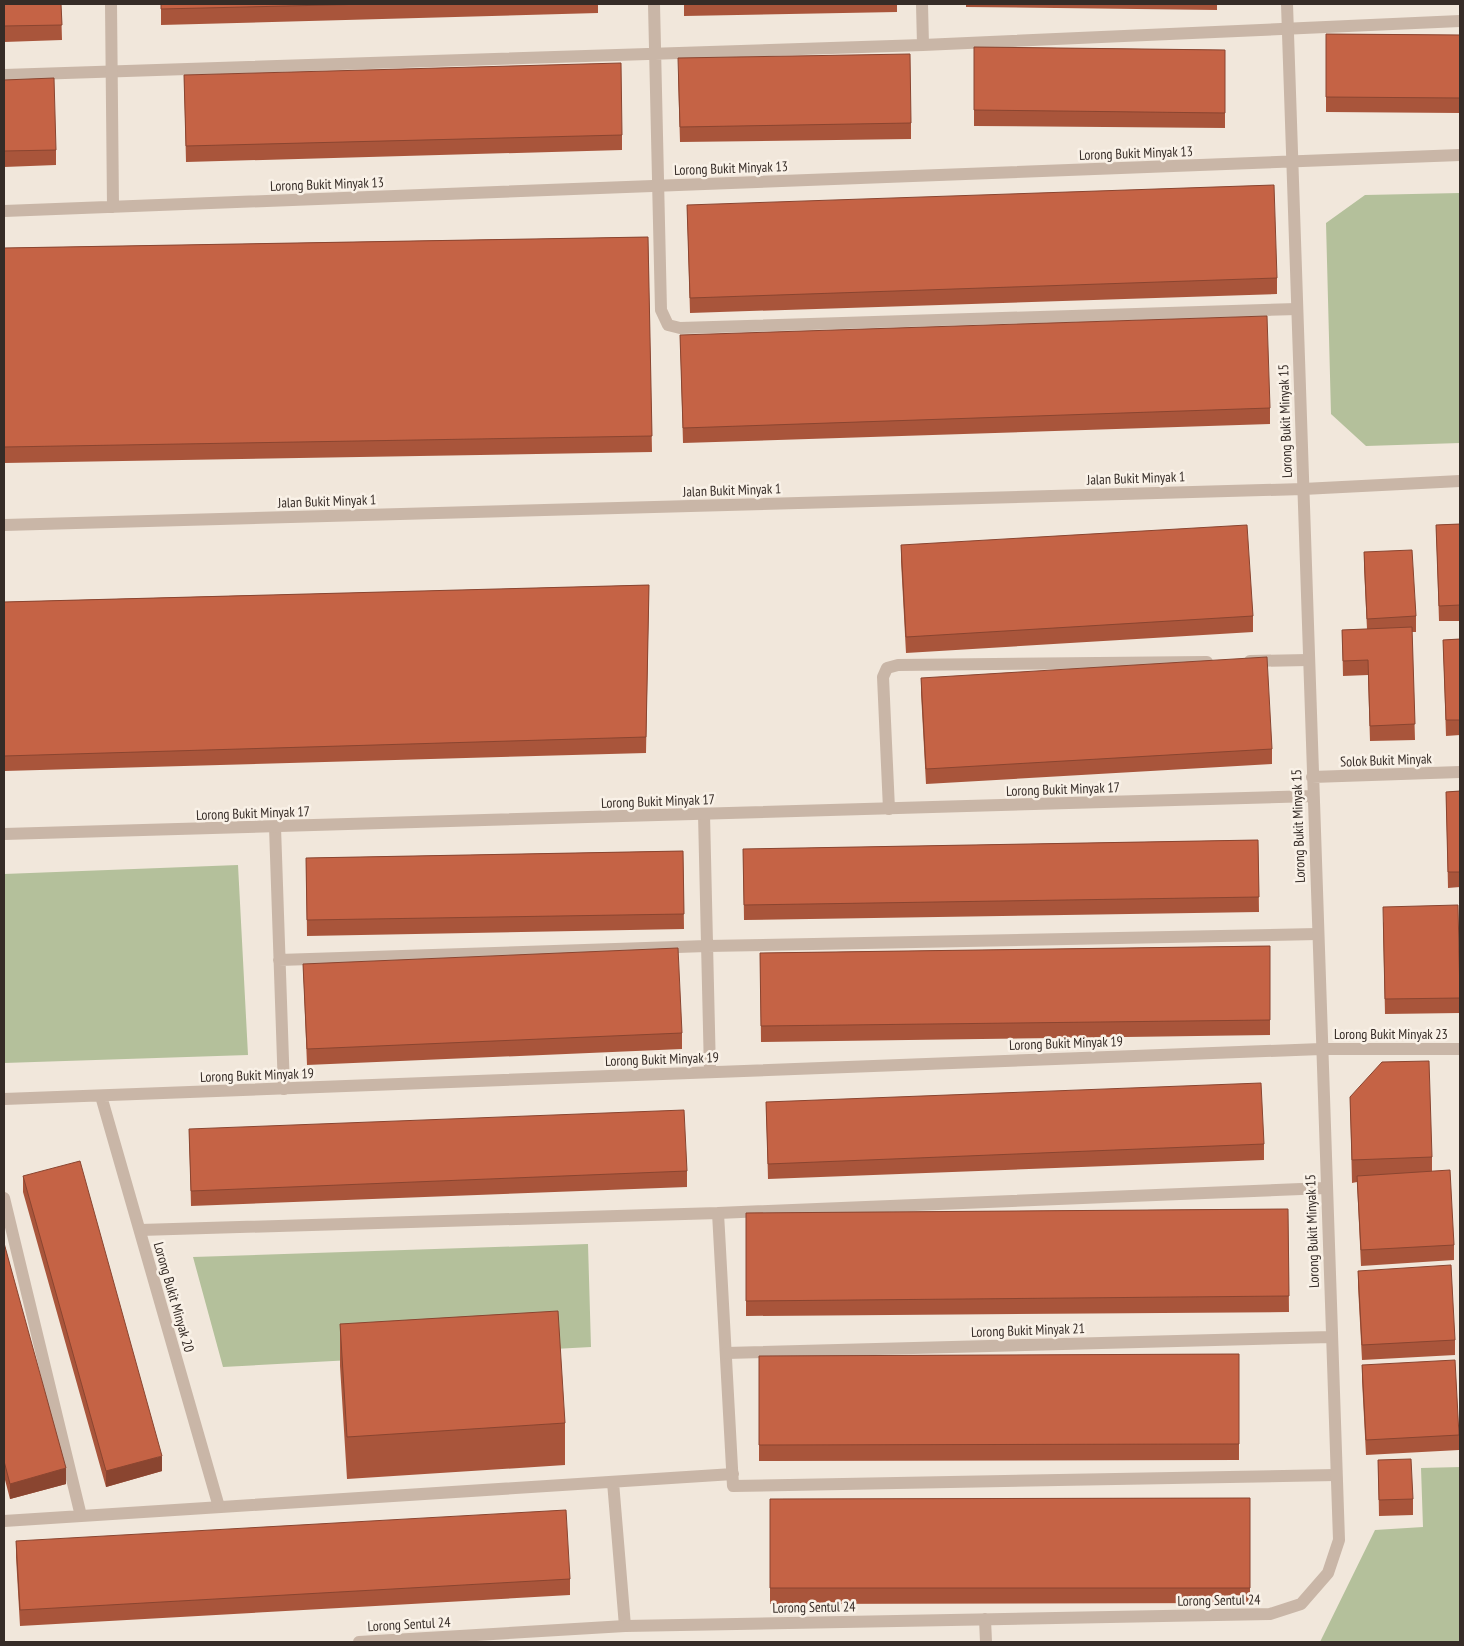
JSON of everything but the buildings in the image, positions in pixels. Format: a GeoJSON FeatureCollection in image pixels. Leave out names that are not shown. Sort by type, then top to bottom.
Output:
{"type":"FeatureCollection","features":[{"type":"Feature","properties":{"kind":"street"},"geometry":{"type":"LineString","coordinates":[[111,4],[112,207]]}},
{"type":"Feature","properties":{"kind":"street"},"geometry":{"type":"LineString","coordinates":[[654,4],[661,310],[668,325],[680,328],[1297,309]]}},
{"type":"Feature","properties":{"kind":"street"},"geometry":{"type":"LineString","coordinates":[[922,4],[923,45]]}},
{"type":"Feature","properties":{"kind":"street","name":"Lorong Bukit Minyak 15"},"geometry":{"type":"LineString","coordinates":[[1270,1614],[1301,1604],[1328,1573],[1339,1540],[1312,796],[1287,4]]}},
{"type":"Feature","properties":{"kind":"street"},"geometry":{"type":"LineString","coordinates":[[4,75],[923,45],[1460,21]]}},
{"type":"Feature","properties":{"kind":"street","name":"Lorong Bukit Minyak 13"},"geometry":{"type":"LineString","coordinates":[[4,211],[1460,155]]}},
{"type":"Feature","properties":{"kind":"street","name":"Jalan Bukit Minyak 1"},"geometry":{"type":"LineString","coordinates":[[4,525],[1303,489],[1460,481]]}},
{"type":"Feature","properties":{"kind":"street"},"geometry":{"type":"LineString","coordinates":[[1240,661],[1308,660]]}},
{"type":"Feature","properties":{"kind":"street"},"geometry":{"type":"LineString","coordinates":[[889,809],[883,677],[887,668],[898,665],[1220,661]]}},
{"type":"Feature","properties":{"kind":"street","name":"Solok Bukit Minyak"},"geometry":{"type":"LineString","coordinates":[[1312,777],[1460,772]]}},
{"type":"Feature","properties":{"kind":"street","name":"Lorong Bukit Minyak 17"},"geometry":{"type":"LineString","coordinates":[[4,834],[1312,796]]}},
{"type":"Feature","properties":{"kind":"street"},"geometry":{"type":"LineString","coordinates":[[704,814],[710,1072]]}},
{"type":"Feature","properties":{"kind":"street"},"geometry":{"type":"LineString","coordinates":[[274,827],[284,1088]]}},
{"type":"Feature","properties":{"kind":"street"},"geometry":{"type":"LineString","coordinates":[[279,960],[707,946],[1317,934]]}},
{"type":"Feature","properties":{"kind":"street","name":"Lorong Bukit Minyak 23"},"geometry":{"type":"LineString","coordinates":[[1321,1049],[1460,1049]]}},
{"type":"Feature","properties":{"kind":"street","name":"Lorong Bukit Minyak 19"},"geometry":{"type":"LineString","coordinates":[[4,1099],[1321,1049]]}},
{"type":"Feature","properties":{"kind":"street","name":"Lorong Bukit Minyak 20"},"geometry":{"type":"LineString","coordinates":[[101,1096],[219,1507]]}},
{"type":"Feature","properties":{"kind":"street"},"geometry":{"type":"LineString","coordinates":[[140,1230],[718,1213],[1326,1188]]}},
{"type":"Feature","properties":{"kind":"street"},"geometry":{"type":"LineString","coordinates":[[4,1198],[81,1516]]}},
{"type":"Feature","properties":{"kind":"street"},"geometry":{"type":"LineString","coordinates":[[718,1213],[733,1486],[1336,1476]]}},
{"type":"Feature","properties":{"kind":"street","name":"Lorong Bukit Minyak 21"},"geometry":{"type":"LineString","coordinates":[[726,1353],[1331,1337]]}},
{"type":"Feature","properties":{"kind":"street"},"geometry":{"type":"LineString","coordinates":[[4,1521],[732,1474]]}},
{"type":"Feature","properties":{"kind":"street"},"geometry":{"type":"LineString","coordinates":[[613,1482],[625,1626]]}},
{"type":"Feature","properties":{"kind":"street","name":"Lorong Sentul 24"},"geometry":{"type":"LineString","coordinates":[[359,1642],[625,1626],[1270,1614]]}},
{"type":"Feature","properties":{"kind":"street"},"geometry":{"type":"LineString","coordinates":[[985,1619],[986,1642]]}},
{"type":"Feature","properties":{"kind":"street"},"geometry":{"type":"LineString","coordinates":[[589,1628],[590,1642]]}},
{"type":"Feature","properties":{"kind":"green space"},"geometry":{"type":"Polygon","coordinates":[[[1460,193],[1460,443],[1366,446],[1331,414],[1326,223],[1365,195],[1460,193]]]}},
{"type":"Feature","properties":{"kind":"green space"},"geometry":{"type":"Polygon","coordinates":[[[238,865],[248,1055],[4,1063],[4,874],[238,865]]]}},
{"type":"Feature","properties":{"kind":"green space"},"geometry":{"type":"Polygon","coordinates":[[[588,1244],[591,1347],[223,1367],[193,1257],[588,1244]]]}},
{"type":"Feature","properties":{"kind":"green space"},"geometry":{"type":"Polygon","coordinates":[[[1460,1467],[1460,1642],[1320,1642],[1375,1530],[1423,1527],[1421,1468],[1460,1467]]]}}]}
